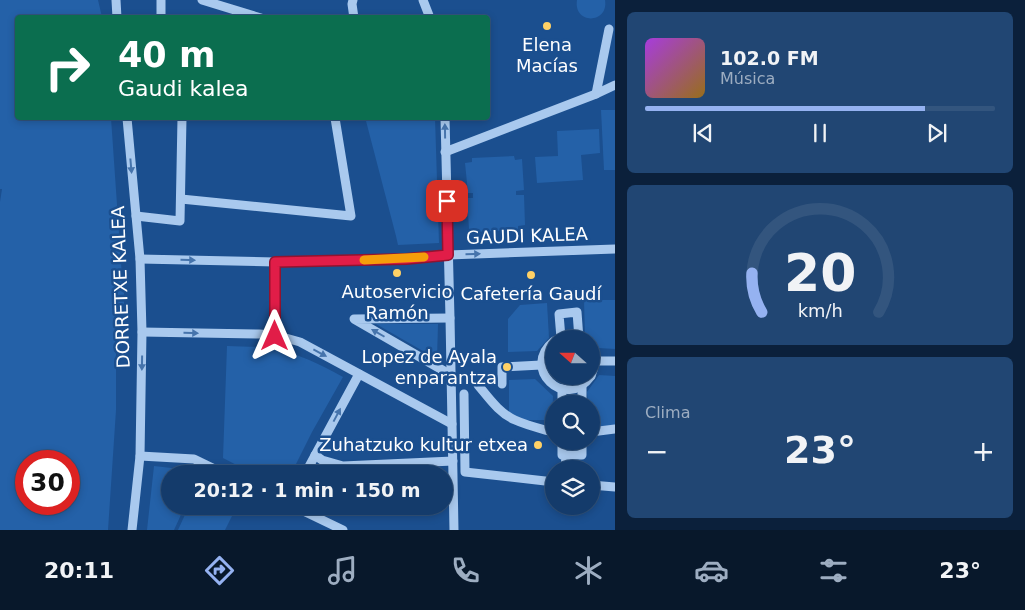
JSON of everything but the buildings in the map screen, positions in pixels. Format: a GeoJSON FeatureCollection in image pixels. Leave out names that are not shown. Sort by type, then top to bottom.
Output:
{"type":"FeatureCollection","features":[{"type":"Feature","properties":{"kind":"street"},"geometry":{"type":"LineString","coordinates":[[116,0],[117,15]]}},
{"type":"Feature","properties":{"kind":"street"},"geometry":{"type":"LineString","coordinates":[[161,0],[161,15]]}},
{"type":"Feature","properties":{"kind":"street"},"geometry":{"type":"LineString","coordinates":[[202,0],[252,15]]}},
{"type":"Feature","properties":{"kind":"street"},"geometry":{"type":"LineString","coordinates":[[353,0],[354,15]]}},
{"type":"Feature","properties":{"kind":"street"},"geometry":{"type":"LineString","coordinates":[[423,0],[429,15]]}},
{"type":"Feature","properties":{"kind":"street"},"geometry":{"type":"LineString","coordinates":[[596,94],[609,30]]}},
{"type":"Feature","properties":{"kind":"street"},"geometry":{"type":"LineString","coordinates":[[446,152],[615,86]]}},
{"type":"Feature","properties":{"kind":"street","name":"DORRETXE KALEA"},"geometry":{"type":"LineString","coordinates":[[127,120],[140,259],[142,332],[140,456],[132,530]]}},
{"type":"Feature","properties":{"kind":"street"},"geometry":{"type":"LineString","coordinates":[[136,216],[180,221],[182,120]]}},
{"type":"Feature","properties":{"kind":"street"},"geometry":{"type":"LineString","coordinates":[[181,199],[351,216],[335,120]]}},
{"type":"Feature","properties":{"kind":"street"},"geometry":{"type":"LineString","coordinates":[[445,120],[454,530]]}},
{"type":"Feature","properties":{"kind":"street","name":"GAUDI KALEA"},"geometry":{"type":"LineString","coordinates":[[140,259],[275,262],[406,259],[448,255],[615,249]]}},
{"type":"Feature","properties":{"kind":"street"},"geometry":{"type":"LineString","coordinates":[[275,262],[275,336]]}},
{"type":"Feature","properties":{"kind":"street"},"geometry":{"type":"LineString","coordinates":[[558,330],[559,314],[577,312],[578,330]]}},
{"type":"Feature","properties":{"kind":"street"},"geometry":{"type":"LineString","coordinates":[[450,318],[354,319],[451,375]]}},
{"type":"Feature","properties":{"kind":"street"},"geometry":{"type":"LineString","coordinates":[[142,332],[259,334],[300,342],[452,424]]}},
{"type":"Feature","properties":{"kind":"street"},"geometry":{"type":"LineString","coordinates":[[545,350],[541,365],[543,374],[548,381],[562,389],[570,390],[582,386],[582,395]]}},
{"type":"Feature","properties":{"kind":"street"},"geometry":{"type":"LineString","coordinates":[[600,360],[615,361]]}},
{"type":"Feature","properties":{"kind":"street"},"geometry":{"type":"LineString","coordinates":[[502,384],[502,367],[541,365]]}},
{"type":"Feature","properties":{"kind":"street"},"geometry":{"type":"LineString","coordinates":[[310,465],[359,374]]}},
{"type":"Feature","properties":{"kind":"street"},"geometry":{"type":"LineString","coordinates":[[478,385],[504,413],[515,420],[545,430]]}},
{"type":"Feature","properties":{"kind":"street"},"geometry":{"type":"LineString","coordinates":[[562,389],[562,395]]}},
{"type":"Feature","properties":{"kind":"street"},"geometry":{"type":"LineString","coordinates":[[464,394],[466,472],[545,481]]}},
{"type":"Feature","properties":{"kind":"street"},"geometry":{"type":"LineString","coordinates":[[600,431],[615,429]]}},
{"type":"Feature","properties":{"kind":"street"},"geometry":{"type":"LineString","coordinates":[[562,450],[562,455],[582,455],[582,450]]}},
{"type":"Feature","properties":{"kind":"street"},"geometry":{"type":"LineString","coordinates":[[315,455],[322,460],[343,466],[453,461]]}},
{"type":"Feature","properties":{"kind":"street"},"geometry":{"type":"LineString","coordinates":[[566,455],[566,460]]}},
{"type":"Feature","properties":{"kind":"street"},"geometry":{"type":"LineString","coordinates":[[140,456],[194,459],[206,465]]}},
{"type":"Feature","properties":{"kind":"street"},"geometry":{"type":"LineString","coordinates":[[600,486],[615,487]]}},
{"type":"Feature","properties":{"kind":"street"},"geometry":{"type":"LineString","coordinates":[[312,515],[343,530]]}},
{"type":"Feature","properties":{"kind":"shaded area"},"geometry":{"type":"Polygon","coordinates":[[[0,0],[98,0],[102,15],[15,15],[15,120],[111,120],[124,288],[124,344],[116,349],[116,410],[108,530],[0,530],[0,202],[2,189],[0,189],[0,0]]]}},
{"type":"Feature","properties":{"kind":"shaded area"},"geometry":{"type":"Polygon","coordinates":[[[577,0],[605,0],[605,8],[602,14],[597,17],[585,17],[580,14],[577,8],[577,0]]]}},
{"type":"Feature","properties":{"kind":"shaded area"},"geometry":{"type":"Polygon","coordinates":[[[601,110],[615,110],[615,170],[604,170],[601,110]]]}},
{"type":"Feature","properties":{"kind":"shaded area"},"geometry":{"type":"Polygon","coordinates":[[[435,120],[439,243],[398,245],[366,121],[435,120]]]}},
{"type":"Feature","properties":{"kind":"shaded area"},"geometry":{"type":"Polygon","coordinates":[[[599,129],[600,153],[581,155],[583,180],[537,183],[535,157],[558,156],[557,131],[599,129]]]}},
{"type":"Feature","properties":{"kind":"shaded area"},"geometry":{"type":"Polygon","coordinates":[[[514,156],[515,160],[522,159],[524,190],[516,191],[516,195],[524,195],[525,225],[518,226],[518,230],[475,232],[475,229],[469,229],[467,198],[473,198],[473,193],[468,193],[465,163],[472,162],[472,158],[514,156]]]}},
{"type":"Feature","properties":{"kind":"shaded area"},"geometry":{"type":"Polygon","coordinates":[[[584,300],[615,300],[615,349],[600,348],[600,330],[585,330],[584,300]]]}},
{"type":"Feature","properties":{"kind":"shaded area"},"geometry":{"type":"Polygon","coordinates":[[[547,303],[549,330],[545,330],[545,342],[537,351],[508,352],[508,319],[520,305],[547,303]]]}},
{"type":"Feature","properties":{"kind":"shaded area"},"geometry":{"type":"Polygon","coordinates":[[[376,324],[438,324],[437,359],[376,324]]]}},
{"type":"Feature","properties":{"kind":"shaded area"},"geometry":{"type":"Polygon","coordinates":[[[227,346],[265,347],[280,350],[308,359],[343,377],[296,465],[237,465],[223,458],[227,346]]]}},
{"type":"Feature","properties":{"kind":"shaded area"},"geometry":{"type":"Polygon","coordinates":[[[600,375],[615,376],[615,425],[600,427],[600,395],[587,395],[587,392],[592,385],[600,385],[600,375]]]}},
{"type":"Feature","properties":{"kind":"shaded area"},"geometry":{"type":"Polygon","coordinates":[[[535,379],[552,395],[545,395],[545,420],[523,420],[509,413],[509,380],[535,379]]]}},
{"type":"Feature","properties":{"kind":"shaded area"},"geometry":{"type":"Polygon","coordinates":[[[154,466],[161,467],[161,515],[181,515],[174,530],[147,530],[154,466]]]}},
{"type":"Feature","properties":{"kind":"shaded area"},"geometry":{"type":"Polygon","coordinates":[[[185,515],[232,515],[225,530],[178,530],[185,515]]]}},
{"type":"Feature","properties":{"kind":"slow traffic"},"geometry":{"type":"LineString","coordinates":[[364,260],[424,257]]}},
{"type":"Feature","properties":{"kind":"place","name":"Elena Macías"},"geometry":{"type":"Point","coordinates":[547,26]}},
{"type":"Feature","properties":{"kind":"place","name":"Autoservicio Ramón"},"geometry":{"type":"Point","coordinates":[397,273]}},
{"type":"Feature","properties":{"kind":"place","name":"Cafetería Gaudí"},"geometry":{"type":"Point","coordinates":[531,275]}},
{"type":"Feature","properties":{"kind":"place","name":"Lopez de Ayala enparantza"},"geometry":{"type":"Point","coordinates":[507,367]}},
{"type":"Feature","properties":{"kind":"place","name":"Zuhatzuko kultur etxea"},"geometry":{"type":"Point","coordinates":[538,445]}},
{"type":"Feature","properties":{"kind":"route"},"geometry":{"type":"LineString","coordinates":[[275,336],[275,262],[406,259],[448,255],[447,201]]}}]}
